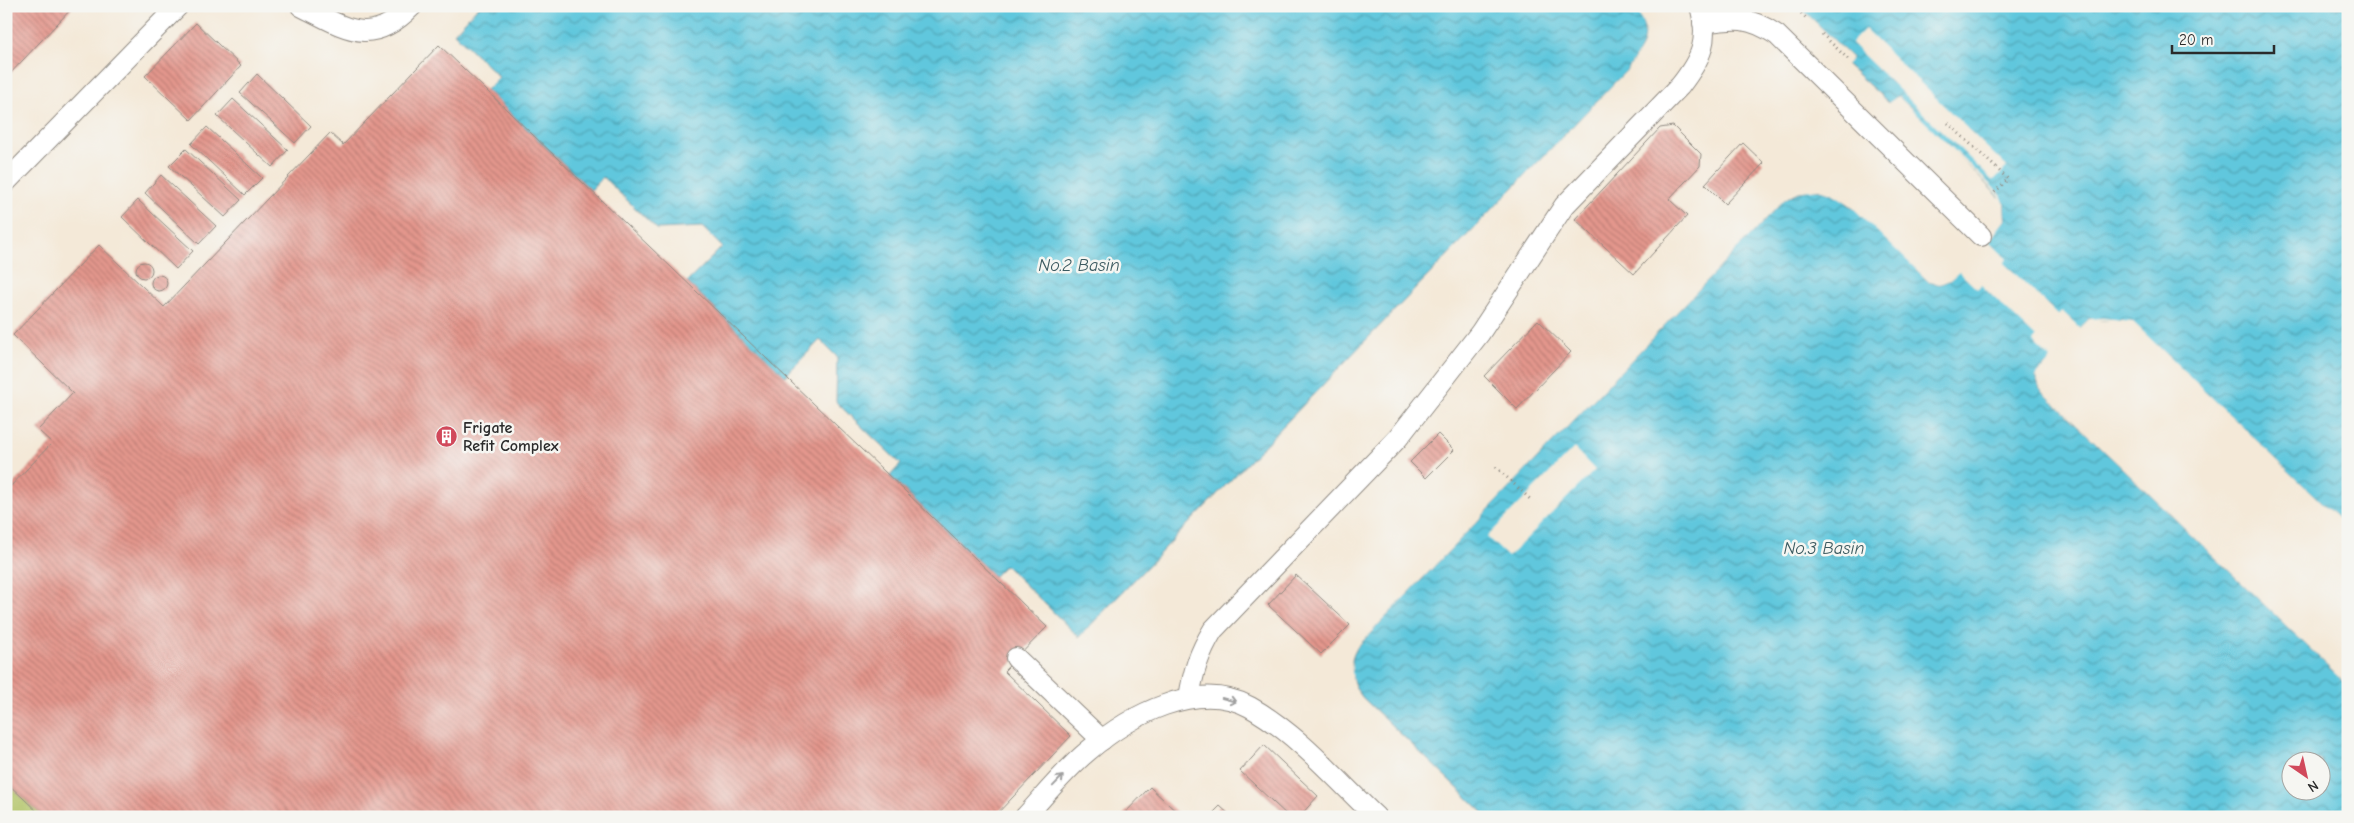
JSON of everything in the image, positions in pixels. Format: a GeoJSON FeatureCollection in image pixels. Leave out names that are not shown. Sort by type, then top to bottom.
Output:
{"type":"FeatureCollection","features":[{"type":"Feature","properties":{"kind":"lane"},"geometry":{"type":"LineString","coordinates":[[6,182],[178,6]]}},
{"type":"Feature","properties":{"kind":"lane"},"geometry":{"type":"LineString","coordinates":[[301,6],[341,26],[359,32],[369,32],[396,22],[412,6]]}},
{"type":"Feature","properties":{"kind":"lane"},"geometry":{"type":"LineString","coordinates":[[1189,698],[1195,666],[1201,650],[1213,630],[1398,438],[1480,333],[1539,241],[1564,206],[1680,86],[1694,68],[1702,54],[1704,38],[1702,15],[1729,19],[1747,19],[1763,25],[1777,35],[1981,236]]}},
{"type":"Feature","properties":{"kind":"lane"},"geometry":{"type":"LineString","coordinates":[[1016,658],[1102,740]]}},
{"type":"Feature","properties":{"kind":"lane"},"geometry":{"type":"LineString","coordinates":[[1025,817],[1086,752],[1102,740],[1134,720],[1168,704],[1189,698],[1215,696],[1248,706],[1270,719],[1376,817]]}},
{"type":"Feature","properties":{"kind":"path"},"geometry":{"type":"LineString","coordinates":[[1794,6],[1808,19]]}},
{"type":"Feature","properties":{"kind":"path"},"geometry":{"type":"LineString","coordinates":[[1822,34],[1850,61]]}},
{"type":"Feature","properties":{"kind":"path"},"geometry":{"type":"LineString","coordinates":[[1948,123],[2008,179],[1992,195]]}},
{"type":"Feature","properties":{"kind":"path"},"geometry":{"type":"LineString","coordinates":[[1496,468],[1531,500]]}},
{"type":"Feature","properties":{"kind":"green space"},"geometry":{"type":"Polygon","coordinates":[[[6,782],[43,817],[6,817],[6,782]]]}},
{"type":"Feature","properties":{"kind":"water","name":"No.2 Basin"},"geometry":{"type":"Polygon","coordinates":[[[479,6],[1636,6],[1643,24],[1644,38],[1639,52],[1629,68],[1079,637],[1005,565],[994,576],[890,476],[901,464],[836,402],[837,357],[820,340],[785,376],[687,282],[722,247],[702,227],[657,229],[603,177],[591,190],[486,90],[499,77],[454,33],[479,6]]]}},
{"type":"Feature","properties":{"kind":"water","name":"No.3 Basin"},"geometry":{"type":"Polygon","coordinates":[[[1799,6],[2348,6],[2348,528],[2132,322],[2089,319],[2036,376],[2040,389],[2348,685],[2348,817],[1488,817],[1363,698],[1355,686],[1351,667],[1357,647],[1784,200],[1795,194],[1812,189],[1824,190],[1840,197],[1866,219],[1929,282],[1940,284],[1950,280],[2005,220],[2004,202],[1898,96],[1889,103],[1846,64],[1852,58],[1799,6]]]}},
{"type":"Feature","properties":{"kind":"pier"},"geometry":{"type":"Polygon","coordinates":[[[1636,6],[1639,6],[1647,28],[1646,45],[1631,70],[1188,529],[1186,528],[1629,68],[1643,45],[1645,29],[1636,6]]]}},
{"type":"Feature","properties":{"kind":"pier"},"geometry":{"type":"Polygon","coordinates":[[[1797,6],[1852,58],[1846,65],[1888,103],[1898,96],[2001,195],[2004,202],[2005,220],[1989,241],[2007,259],[2004,263],[2058,315],[2062,311],[2080,328],[2089,319],[2102,318],[2132,321],[2348,528],[2348,530],[2131,324],[2102,320],[2090,322],[2039,377],[2042,387],[2348,682],[2348,685],[2040,389],[2036,376],[2051,359],[2033,342],[2036,338],[1981,285],[1977,289],[1959,272],[1950,280],[1940,284],[1929,282],[1849,204],[1832,193],[1819,189],[1795,192],[1784,200],[1357,647],[1351,658],[1353,685],[1350,682],[1349,658],[1355,645],[1782,198],[1794,190],[1819,186],[1834,190],[1851,203],[1931,280],[1940,282],[1948,278],[2000,224],[2003,212],[1999,196],[1898,99],[1887,105],[1844,66],[1844,63],[1849,58],[1797,6]]]}},
{"type":"Feature","properties":{"kind":"pier"},"geometry":{"type":"Polygon","coordinates":[[[1865,29],[2007,167],[1993,181],[1851,43],[1865,29]]]}},
{"type":"Feature","properties":{"kind":"pier"},"geometry":{"type":"Polygon","coordinates":[[[1574,448],[1595,470],[1508,557],[1487,537],[1574,448]]]}},
{"type":"Feature","properties":{"kind":"building"},"geometry":{"type":"Polygon","coordinates":[[[6,6],[74,6],[6,78],[6,6]]]}},
{"type":"Feature","properties":{"kind":"building"},"geometry":{"type":"Polygon","coordinates":[[[196,23],[241,66],[191,120],[145,76],[196,23]]]}},
{"type":"Feature","properties":{"kind":"building","name":"Frigate Refit Complex"},"geometry":{"type":"Polygon","coordinates":[[[439,45],[1047,627],[1004,671],[1071,736],[994,817],[43,817],[6,782],[6,491],[52,443],[38,430],[73,393],[13,335],[99,245],[164,307],[330,133],[343,145],[439,45]]]}},
{"type":"Feature","properties":{"kind":"building"},"geometry":{"type":"Polygon","coordinates":[[[257,74],[311,126],[295,143],[240,93],[257,74]]]}},
{"type":"Feature","properties":{"kind":"building"},"geometry":{"type":"Polygon","coordinates":[[[233,99],[288,150],[272,167],[217,116],[233,99]]]}},
{"type":"Feature","properties":{"kind":"building"},"geometry":{"type":"Polygon","coordinates":[[[1673,126],[1701,154],[1700,166],[1669,199],[1687,216],[1634,274],[1575,219],[1660,128],[1673,126]]]}},
{"type":"Feature","properties":{"kind":"building"},"geometry":{"type":"Polygon","coordinates":[[[207,127],[262,178],[245,195],[191,144],[207,127]]]}},
{"type":"Feature","properties":{"kind":"building"},"geometry":{"type":"Polygon","coordinates":[[[1743,143],[1764,163],[1725,204],[1705,184],[1743,143]]]}},
{"type":"Feature","properties":{"kind":"building"},"geometry":{"type":"Polygon","coordinates":[[[186,149],[241,200],[225,217],[169,166],[186,149]]]}},
{"type":"Feature","properties":{"kind":"building"},"geometry":{"type":"Polygon","coordinates":[[[161,175],[216,226],[199,244],[145,193],[161,175]]]}},
{"type":"Feature","properties":{"kind":"building"},"geometry":{"type":"Polygon","coordinates":[[[138,200],[193,251],[176,269],[122,217],[138,200]]]}},
{"type":"Feature","properties":{"kind":"building"},"geometry":{"type":"Polygon","coordinates":[[[144,262],[150,264],[152,270],[150,276],[144,278],[138,276],[136,270],[138,264],[144,262]]]}},
{"type":"Feature","properties":{"kind":"building"},"geometry":{"type":"Polygon","coordinates":[[[159,275],[165,277],[167,283],[165,289],[159,291],[153,289],[151,283],[153,277],[159,275]]]}},
{"type":"Feature","properties":{"kind":"building"},"geometry":{"type":"Polygon","coordinates":[[[1538,320],[1571,352],[1517,409],[1484,376],[1538,320]]]}},
{"type":"Feature","properties":{"kind":"building"},"geometry":{"type":"Polygon","coordinates":[[[1438,434],[1454,450],[1426,478],[1410,462],[1438,434]]]}},
{"type":"Feature","properties":{"kind":"building"},"geometry":{"type":"Polygon","coordinates":[[[1296,575],[1350,625],[1321,654],[1268,605],[1296,575]]]}},
{"type":"Feature","properties":{"kind":"building"},"geometry":{"type":"Polygon","coordinates":[[[1264,745],[1318,796],[1299,817],[1289,817],[1240,771],[1264,745]]]}},
{"type":"Feature","properties":{"kind":"building"},"geometry":{"type":"Polygon","coordinates":[[[1150,787],[1182,817],[1121,817],[1150,787]]]}},
{"type":"Feature","properties":{"kind":"building"},"geometry":{"type":"Polygon","coordinates":[[[1220,806],[1232,817],[1209,817],[1220,806]]]}},
{"type":"Feature","properties":{"kind":"place","name":"Frigate Refit Complex"},"geometry":{"type":"Point","coordinates":[447,436]}}]}
